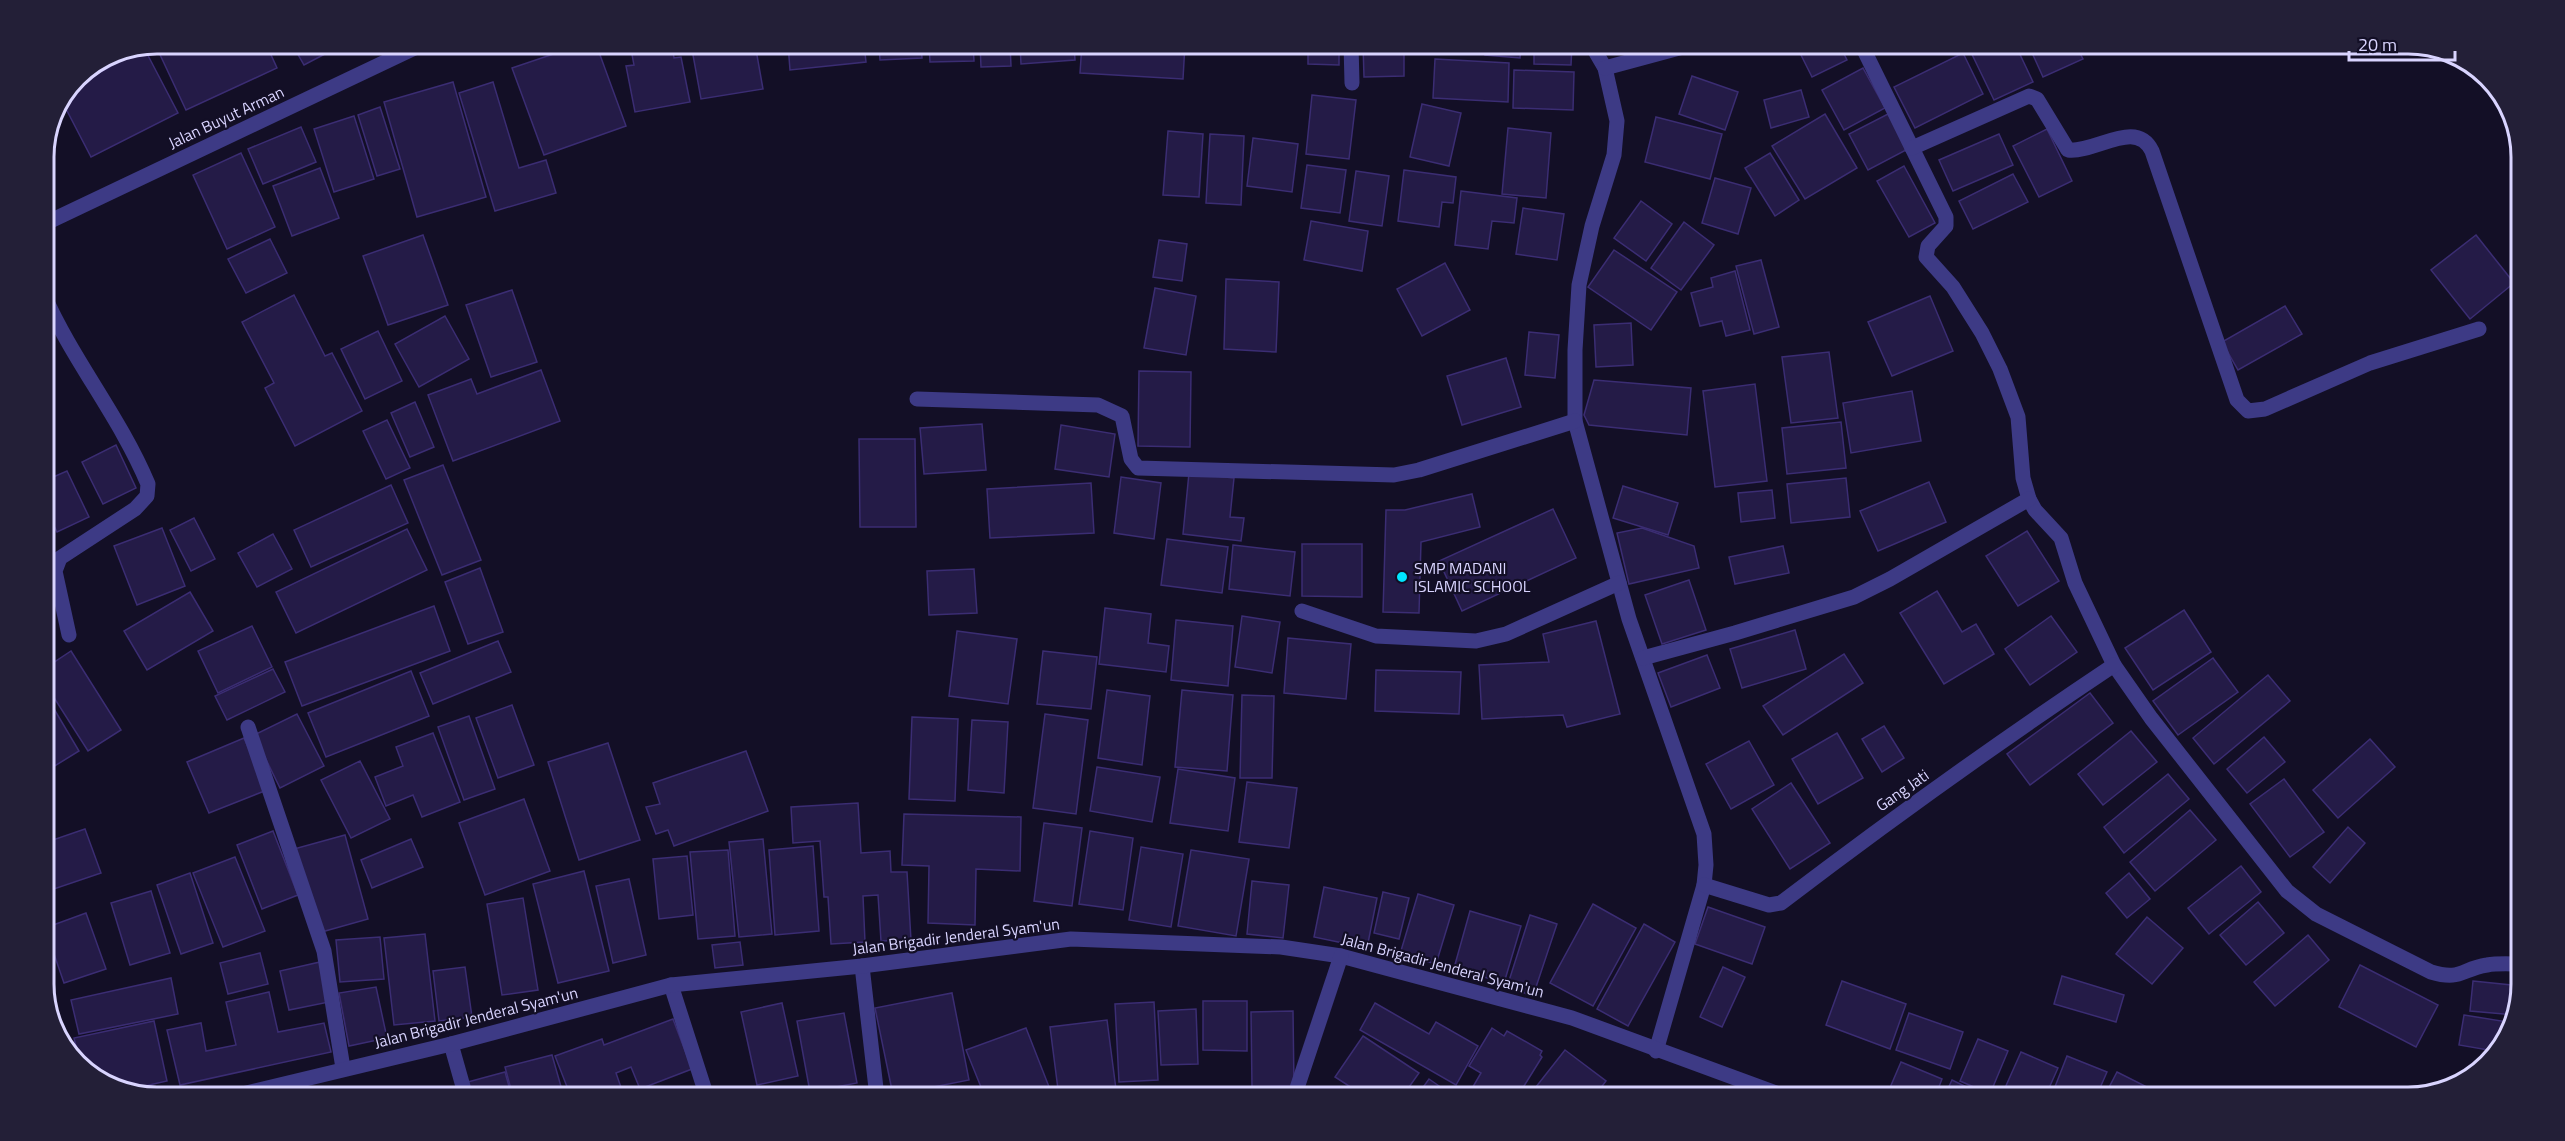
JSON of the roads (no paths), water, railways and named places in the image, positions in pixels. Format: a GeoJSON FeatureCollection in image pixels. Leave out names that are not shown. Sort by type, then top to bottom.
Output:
{"type":"FeatureCollection","features":[{"type":"Feature","properties":{"kind":"street","name":"Jalan Buyut Arman"},"geometry":{"type":"LineString","coordinates":[[54,219],[402,54]]}},
{"type":"Feature","properties":{"kind":"street"},"geometry":{"type":"LineString","coordinates":[[1351,54],[1352,83]]}},
{"type":"Feature","properties":{"kind":"street"},"geometry":{"type":"LineString","coordinates":[[1597,54],[1605,68],[1617,121],[1614,155],[1592,226],[1579,285],[1575,350],[1575,421],[1619,583],[1704,834],[1706,865],[1704,885],[1656,1051]]}},
{"type":"Feature","properties":{"kind":"street"},"geometry":{"type":"LineString","coordinates":[[1605,68],[1657,54]]}},
{"type":"Feature","properties":{"kind":"street"},"geometry":{"type":"LineString","coordinates":[[1866,54],[1947,222],[1928,246],[1926,257],[1940,270],[1982,333],[2014,400],[2021,436],[2023,478],[2029,499],[2035,510],[2061,538],[2075,583],[2114,665],[2151,718],[2287,891],[2301,903],[2326,919],[2446,977],[2454,977],[2487,965],[2511,964]]}},
{"type":"Feature","properties":{"kind":"street"},"geometry":{"type":"LineString","coordinates":[[1912,148],[2029,96],[2037,99],[2068,150],[2135,136],[2146,140],[2152,151],[2237,400],[2248,411],[2265,409],[2370,363],[2479,329]]}},
{"type":"Feature","properties":{"kind":"street"},"geometry":{"type":"LineString","coordinates":[[54,318],[103,396],[148,484],[147,496],[135,509],[60,558],[55,571],[69,635]]}},
{"type":"Feature","properties":{"kind":"street"},"geometry":{"type":"LineString","coordinates":[[917,399],[1098,405],[1122,416],[1131,459],[1138,468],[1394,475],[1419,470],[1575,421]]}},
{"type":"Feature","properties":{"kind":"street"},"geometry":{"type":"LineString","coordinates":[[1643,658],[1854,597],[1890,579],[2029,499]]}},
{"type":"Feature","properties":{"kind":"street"},"geometry":{"type":"LineString","coordinates":[[1302,611],[1376,636],[1476,641],[1506,634],[1619,583]]}},
{"type":"Feature","properties":{"kind":"street","name":"Gang Jati"},"geometry":{"type":"LineString","coordinates":[[1704,885],[1769,905],[1781,903],[1895,816],[2003,742],[2026,722],[2114,665]]}},
{"type":"Feature","properties":{"kind":"street"},"geometry":{"type":"LineString","coordinates":[[248,727],[324,951],[343,1068]]}},
{"type":"Feature","properties":{"kind":"street","name":"Jalan Brigadir Jenderal Syam'un"},"geometry":{"type":"LineString","coordinates":[[271,1087],[343,1068],[451,1044],[671,985],[862,966],[1071,939],[1281,946],[1341,956],[1572,1018],[1756,1087]]}},
{"type":"Feature","properties":{"kind":"street"},"geometry":{"type":"LineString","coordinates":[[1298,1087],[1341,956]]}},
{"type":"Feature","properties":{"kind":"street"},"geometry":{"type":"LineString","coordinates":[[862,966],[876,1087]]}},
{"type":"Feature","properties":{"kind":"street"},"geometry":{"type":"LineString","coordinates":[[671,985],[704,1087]]}},
{"type":"Feature","properties":{"kind":"street"},"geometry":{"type":"LineString","coordinates":[[451,1044],[463,1087]]}},
{"type":"Feature","properties":{"kind":"place","name":"SMP MADANI ISLAMIC SCHOOL"},"geometry":{"type":"Point","coordinates":[1402,577]}}]}
